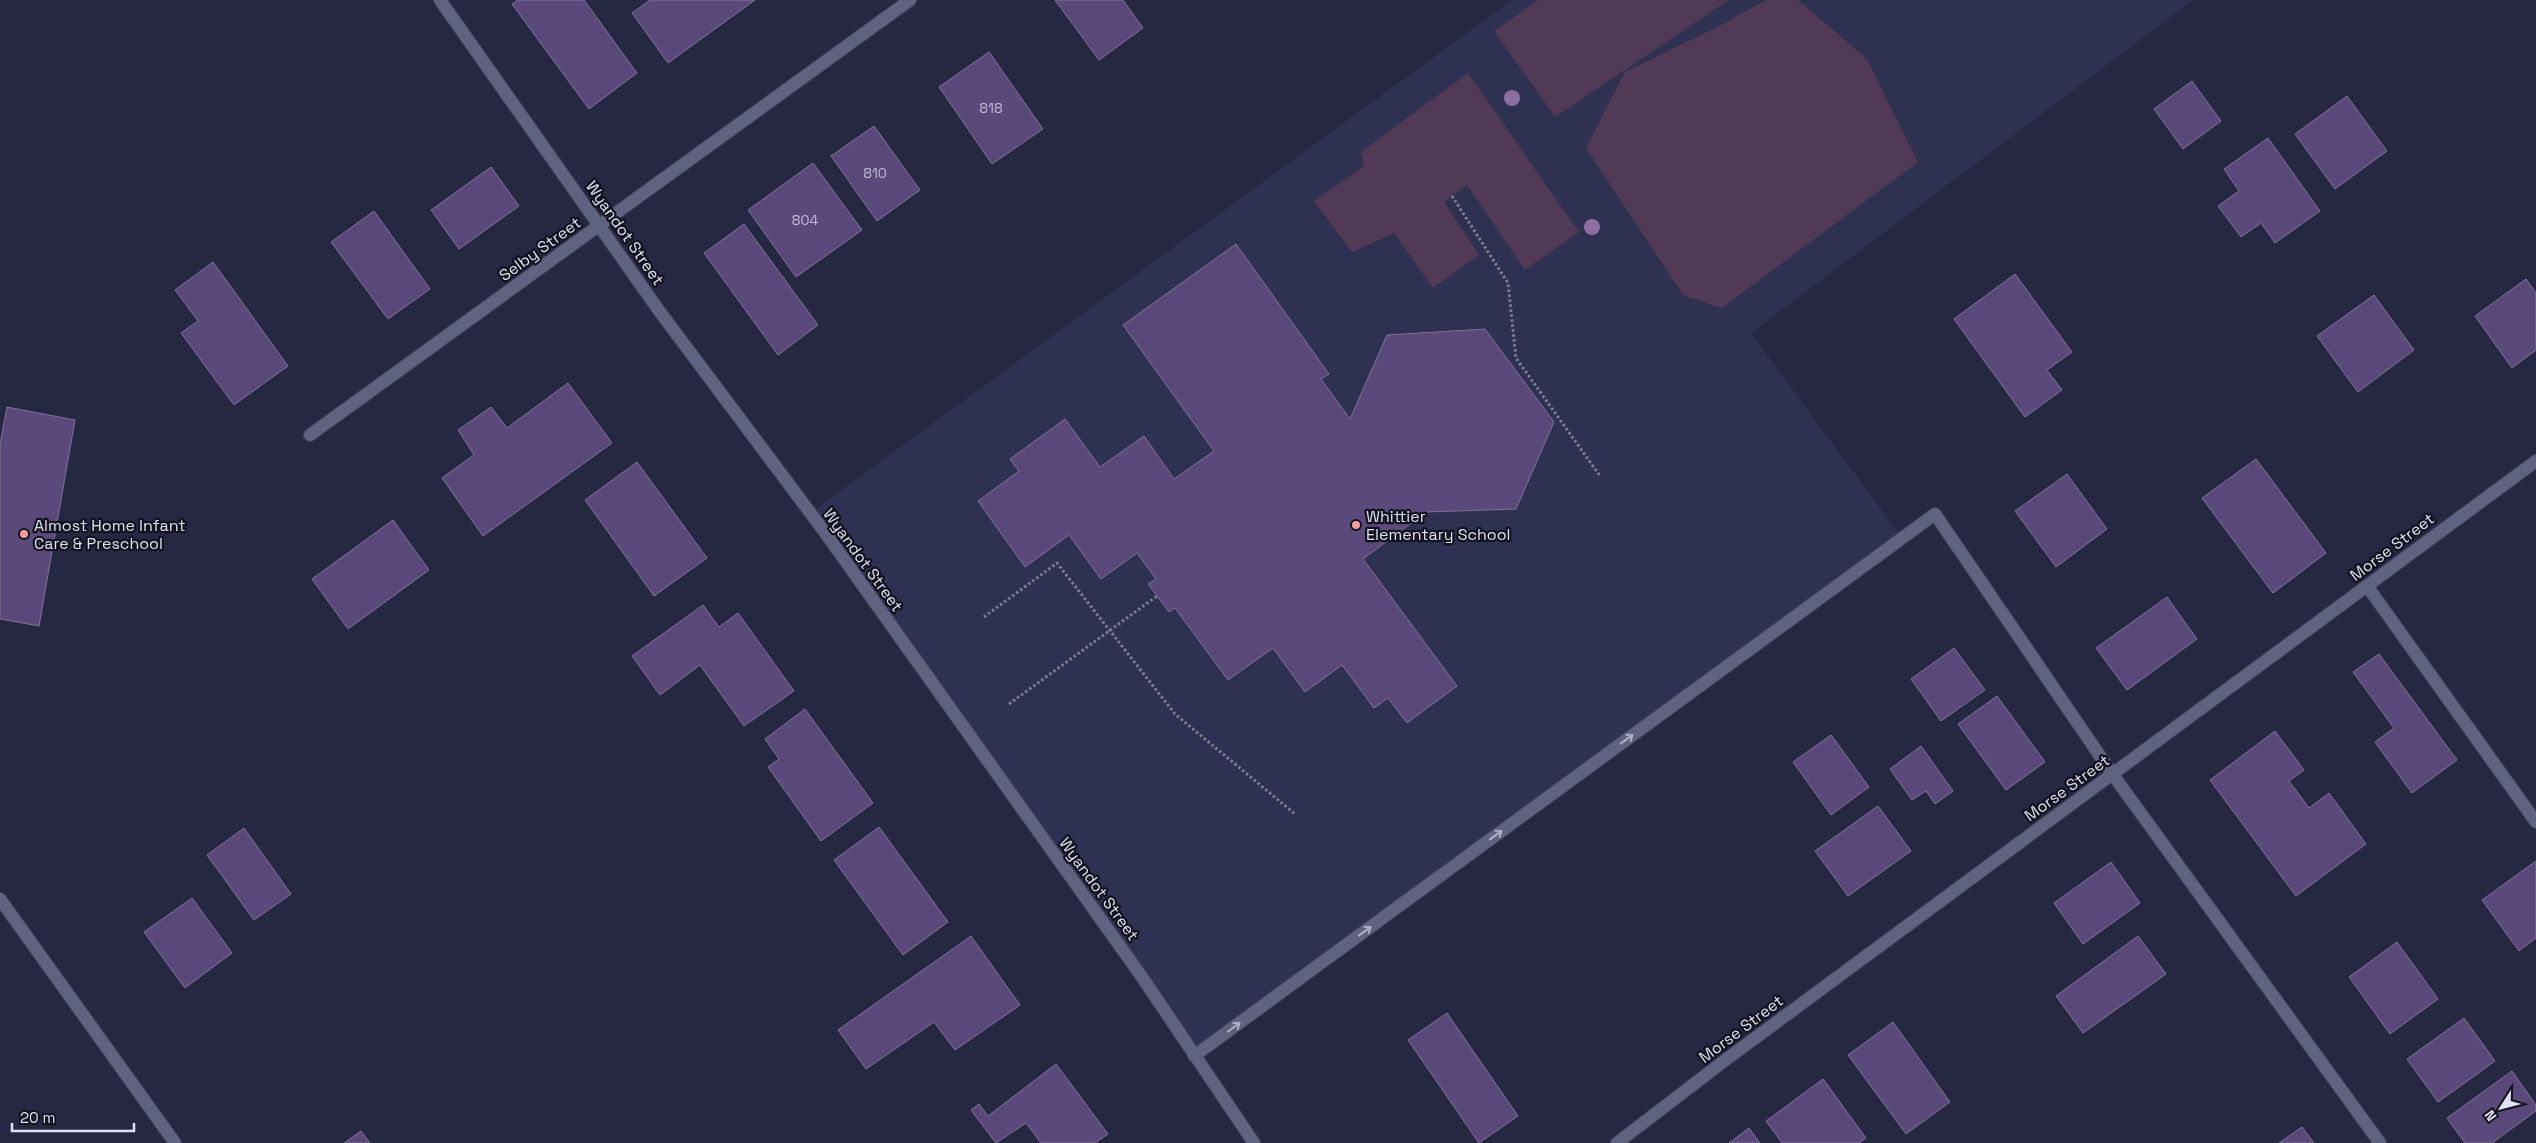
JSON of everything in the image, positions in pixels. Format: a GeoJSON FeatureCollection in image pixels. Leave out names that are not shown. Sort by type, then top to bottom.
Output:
{"type":"FeatureCollection","features":[{"type":"Feature","properties":{"kind":"street","name":"Wyandot Street"},"geometry":{"type":"LineString","coordinates":[[440,0],[599,226],[829,540],[1142,978],[1254,1143]]}},
{"type":"Feature","properties":{"kind":"street","name":"Selby Street"},"geometry":{"type":"LineString","coordinates":[[310,434],[910,0]]}},
{"type":"Feature","properties":{"kind":"street","name":"Morse Street"},"geometry":{"type":"LineString","coordinates":[[1617,1143],[1724,1061],[2536,460]]}},
{"type":"Feature","properties":{"kind":"street"},"geometry":{"type":"LineString","coordinates":[[1194,1056],[1935,514],[2112,775],[2380,1143]]}},
{"type":"Feature","properties":{"kind":"street"},"geometry":{"type":"LineString","coordinates":[[2367,586],[2536,822]]}},
{"type":"Feature","properties":{"kind":"street"},"geometry":{"type":"LineString","coordinates":[[0,899],[175,1143]]}},
{"type":"Feature","properties":{"kind":"path"},"geometry":{"type":"LineString","coordinates":[[1452,196],[1508,283],[1516,358],[1600,476]]}},
{"type":"Feature","properties":{"kind":"path"},"geometry":{"type":"LineString","coordinates":[[984,616],[1057,563],[1175,714],[1295,814]]}},
{"type":"Feature","properties":{"kind":"path"},"geometry":{"type":"LineString","coordinates":[[1009,704],[1157,596]]}},
{"type":"Feature","properties":{"kind":"shaded area","name":"Whittier Elementary School"},"geometry":{"type":"Polygon","coordinates":[[[1512,0],[2193,0],[1751,333],[1902,538],[1194,1056],[810,513],[1512,0]]]}},
{"type":"Feature","properties":{"kind":"shaded area"},"geometry":{"type":"Polygon","coordinates":[[[1538,0],[1729,0],[1555,117],[1494,31],[1538,0]]]}},
{"type":"Feature","properties":{"kind":"shaded area"},"geometry":{"type":"Polygon","coordinates":[[[1766,0],[1798,0],[1867,59],[1918,162],[1722,308],[1683,295],[1586,148],[1625,72],[1723,24],[1766,0]]]}},
{"type":"Feature","properties":{"kind":"shaded area"},"geometry":{"type":"Polygon","coordinates":[[[1468,73],[1579,232],[1525,270],[1467,185],[1444,202],[1479,255],[1433,288],[1394,233],[1352,252],[1314,201],[1364,166],[1361,152],[1468,73]]]}},
{"type":"Feature","properties":{"kind":"building"},"geometry":{"type":"Polygon","coordinates":[[[518,0],[584,0],[637,73],[589,109],[512,4],[518,0]]]}},
{"type":"Feature","properties":{"kind":"building"},"geometry":{"type":"Polygon","coordinates":[[[650,0],[755,0],[668,63],[632,13],[650,0]]]}},
{"type":"Feature","properties":{"kind":"building"},"geometry":{"type":"Polygon","coordinates":[[[1055,0],[1123,0],[1143,28],[1099,60],[1055,0]]]}},
{"type":"Feature","properties":{"kind":"building"},"geometry":{"type":"Polygon","coordinates":[[[989,52],[1043,129],[992,164],[939,87],[989,52]]]}},
{"type":"Feature","properties":{"kind":"building"},"geometry":{"type":"Polygon","coordinates":[[[2192,81],[2221,121],[2183,149],[2154,109],[2192,81]]]}},
{"type":"Feature","properties":{"kind":"building"},"geometry":{"type":"Polygon","coordinates":[[[2347,96],[2387,151],[2335,189],[2295,134],[2347,96]]]}},
{"type":"Feature","properties":{"kind":"building"},"geometry":{"type":"Polygon","coordinates":[[[874,126],[920,190],[877,221],[831,156],[874,126]]]}},
{"type":"Feature","properties":{"kind":"building"},"geometry":{"type":"Polygon","coordinates":[[[2268,138],[2320,211],[2275,243],[2261,223],[2241,237],[2218,206],[2239,191],[2224,169],[2268,138]]]}},
{"type":"Feature","properties":{"kind":"building"},"geometry":{"type":"Polygon","coordinates":[[[813,163],[862,230],[796,277],[748,210],[813,163]]]}},
{"type":"Feature","properties":{"kind":"building"},"geometry":{"type":"Polygon","coordinates":[[[491,167],[519,206],[459,249],[431,210],[491,167]]]}},
{"type":"Feature","properties":{"kind":"building"},"geometry":{"type":"Polygon","coordinates":[[[374,211],[430,289],[388,319],[331,242],[374,211]]]}},
{"type":"Feature","properties":{"kind":"building"},"geometry":{"type":"Polygon","coordinates":[[[744,224],[818,325],[778,355],[704,253],[744,224]]]}},
{"type":"Feature","properties":{"kind":"building"},"geometry":{"type":"Polygon","coordinates":[[[1236,244],[1329,374],[1321,379],[1350,419],[1387,335],[1485,329],[1554,422],[1516,509],[1426,512],[1363,559],[1457,686],[1407,723],[1388,698],[1374,708],[1342,665],[1305,692],[1273,648],[1228,680],[1175,608],[1169,612],[1148,584],[1156,579],[1137,553],[1101,579],[1069,535],[1025,567],[978,501],[1019,471],[1010,459],[1065,419],[1100,467],[1144,436],[1174,479],[1214,451],[1123,325],[1236,244]]]}},
{"type":"Feature","properties":{"kind":"building"},"geometry":{"type":"Polygon","coordinates":[[[213,262],[288,366],[234,405],[181,333],[198,321],[175,290],[213,262]]]}},
{"type":"Feature","properties":{"kind":"building"},"geometry":{"type":"Polygon","coordinates":[[[2015,274],[2072,352],[2047,370],[2062,390],[2025,417],[1954,319],[2015,274]]]}},
{"type":"Feature","properties":{"kind":"building"},"geometry":{"type":"Polygon","coordinates":[[[2526,279],[2536,293],[2536,350],[2512,368],[2475,316],[2526,279]]]}},
{"type":"Feature","properties":{"kind":"building"},"geometry":{"type":"Polygon","coordinates":[[[2374,295],[2414,350],[2358,392],[2317,336],[2374,295]]]}},
{"type":"Feature","properties":{"kind":"building"},"geometry":{"type":"Polygon","coordinates":[[[568,383],[612,443],[483,536],[442,478],[474,455],[458,430],[491,407],[507,428],[568,383]]]}},
{"type":"Feature","properties":{"kind":"building"},"geometry":{"type":"Polygon","coordinates":[[[7,407],[75,420],[39,626],[0,619],[0,444],[7,407]]]}},
{"type":"Feature","properties":{"kind":"building"},"geometry":{"type":"Polygon","coordinates":[[[2256,459],[2326,553],[2273,593],[2202,498],[2256,459]]]}},
{"type":"Feature","properties":{"kind":"building"},"geometry":{"type":"Polygon","coordinates":[[[637,462],[707,558],[654,596],[585,500],[637,462]]]}},
{"type":"Feature","properties":{"kind":"building"},"geometry":{"type":"Polygon","coordinates":[[[2067,474],[2107,529],[2056,567],[2015,511],[2067,474]]]}},
{"type":"Feature","properties":{"kind":"building"},"geometry":{"type":"Polygon","coordinates":[[[393,520],[429,570],[348,629],[312,579],[393,520]]]}},
{"type":"Feature","properties":{"kind":"building"},"geometry":{"type":"Polygon","coordinates":[[[2167,597],[2197,639],[2127,690],[2096,648],[2167,597]]]}},
{"type":"Feature","properties":{"kind":"building"},"geometry":{"type":"Polygon","coordinates":[[[703,605],[719,627],[738,613],[794,691],[744,726],[700,665],[660,695],[632,656],[703,605]]]}},
{"type":"Feature","properties":{"kind":"building"},"geometry":{"type":"Polygon","coordinates":[[[1954,648],[1985,690],[1941,721],[1911,679],[1954,648]]]}},
{"type":"Feature","properties":{"kind":"building"},"geometry":{"type":"Polygon","coordinates":[[[2379,654],[2457,760],[2412,793],[2375,742],[2394,728],[2353,672],[2379,654]]]}},
{"type":"Feature","properties":{"kind":"building"},"geometry":{"type":"Polygon","coordinates":[[[1997,696],[2045,762],[2006,790],[1958,724],[1997,696]]]}},
{"type":"Feature","properties":{"kind":"building"},"geometry":{"type":"Polygon","coordinates":[[[805,709],[873,803],[821,841],[768,767],[779,759],[765,739],[805,709]]]}},
{"type":"Feature","properties":{"kind":"building"},"geometry":{"type":"Polygon","coordinates":[[[2275,731],[2304,770],[2289,781],[2309,808],[2329,793],[2366,844],[2296,896],[2210,780],[2275,731]]]}},
{"type":"Feature","properties":{"kind":"building"},"geometry":{"type":"Polygon","coordinates":[[[1831,735],[1869,787],[1831,815],[1793,762],[1831,735]]]}},
{"type":"Feature","properties":{"kind":"building"},"geometry":{"type":"Polygon","coordinates":[[[1921,746],[1953,791],[1935,804],[1926,791],[1912,800],[1890,769],[1921,746]]]}},
{"type":"Feature","properties":{"kind":"building"},"geometry":{"type":"Polygon","coordinates":[[[1878,806],[1911,851],[1848,896],[1815,851],[1878,806]]]}},
{"type":"Feature","properties":{"kind":"building"},"geometry":{"type":"Polygon","coordinates":[[[879,827],[948,922],[903,955],[834,860],[879,827]]]}},
{"type":"Feature","properties":{"kind":"building"},"geometry":{"type":"Polygon","coordinates":[[[244,828],[291,894],[254,920],[207,855],[244,828]]]}},
{"type":"Feature","properties":{"kind":"building"},"geometry":{"type":"Polygon","coordinates":[[[2536,861],[2536,938],[2519,951],[2482,900],[2536,861]]]}},
{"type":"Feature","properties":{"kind":"building"},"geometry":{"type":"Polygon","coordinates":[[[2111,862],[2140,903],[2083,944],[2054,903],[2111,862]]]}},
{"type":"Feature","properties":{"kind":"building"},"geometry":{"type":"Polygon","coordinates":[[[192,898],[232,953],[185,988],[144,932],[192,898]]]}},
{"type":"Feature","properties":{"kind":"building"},"geometry":{"type":"Polygon","coordinates":[[[971,936],[1020,1005],[955,1050],[934,1022],[866,1069],[838,1030],[971,936]]]}},
{"type":"Feature","properties":{"kind":"building"},"geometry":{"type":"Polygon","coordinates":[[[2138,936],[2166,974],[2083,1033],[2056,996],[2138,936]]]}},
{"type":"Feature","properties":{"kind":"building"},"geometry":{"type":"Polygon","coordinates":[[[2397,942],[2438,999],[2390,1034],[2349,977],[2397,942]]]}},
{"type":"Feature","properties":{"kind":"building"},"geometry":{"type":"Polygon","coordinates":[[[1447,1013],[1518,1116],[1479,1143],[1408,1040],[1447,1013]]]}},
{"type":"Feature","properties":{"kind":"building"},"geometry":{"type":"Polygon","coordinates":[[[2464,1018],[2495,1061],[2438,1102],[2407,1059],[2464,1018]]]}},
{"type":"Feature","properties":{"kind":"building"},"geometry":{"type":"Polygon","coordinates":[[[1893,1022],[1950,1102],[1906,1134],[1848,1055],[1893,1022]]]}},
{"type":"Feature","properties":{"kind":"building"},"geometry":{"type":"Polygon","coordinates":[[[1056,1064],[1108,1134],[1095,1143],[1041,1143],[1026,1123],[996,1143],[971,1110],[979,1104],[988,1116],[1056,1064]]]}},
{"type":"Feature","properties":{"kind":"building"},"geometry":{"type":"Polygon","coordinates":[[[2512,1071],[2536,1105],[2536,1111],[2492,1143],[2465,1143],[2447,1118],[2512,1071]]]}},
{"type":"Feature","properties":{"kind":"building"},"geometry":{"type":"Polygon","coordinates":[[[1823,1079],[1866,1138],[1859,1143],[1782,1143],[1766,1121],[1823,1079]]]}},
{"type":"Feature","properties":{"kind":"building"},"geometry":{"type":"Polygon","coordinates":[[[2302,1127],[2314,1143],[2279,1143],[2302,1127]]]}},
{"type":"Feature","properties":{"kind":"building"},"geometry":{"type":"Polygon","coordinates":[[[1749,1128],[1760,1143],[1729,1143],[1749,1128]]]}},
{"type":"Feature","properties":{"kind":"building"},"geometry":{"type":"Polygon","coordinates":[[[361,1131],[370,1143],[344,1143],[361,1131]]]}},
{"type":"Feature","properties":{"kind":"place","name":"Whittier Elementary School"},"geometry":{"type":"Point","coordinates":[1356,525]}},
{"type":"Feature","properties":{"kind":"place","name":"Almost Home Infant Care & Preschool"},"geometry":{"type":"Point","coordinates":[24,534]}}]}
